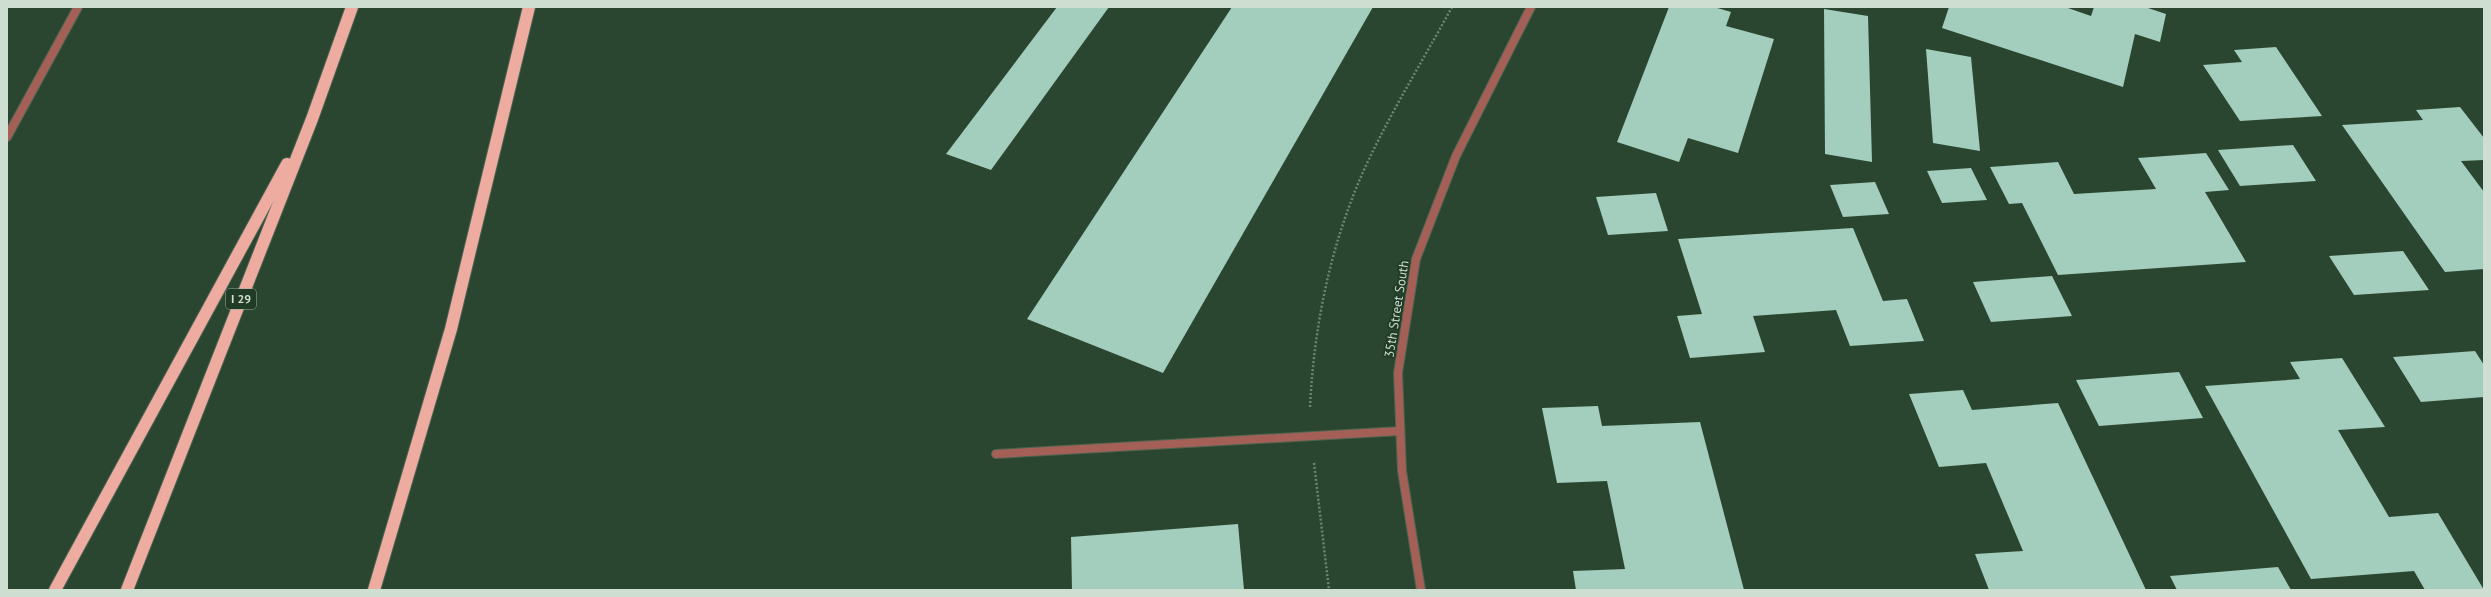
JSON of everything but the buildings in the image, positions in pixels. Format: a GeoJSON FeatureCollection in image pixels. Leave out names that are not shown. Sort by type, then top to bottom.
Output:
{"type":"FeatureCollection","features":[{"type":"Feature","properties":{"kind":"highway","name":"I 29"},"geometry":{"type":"LineString","coordinates":[[127,590],[312,119],[352,7]]}},
{"type":"Feature","properties":{"kind":"highway"},"geometry":{"type":"LineString","coordinates":[[374,590],[451,329],[529,7]]}},
{"type":"Feature","properties":{"kind":"highway"},"geometry":{"type":"LineString","coordinates":[[55,590],[312,119]]}},
{"type":"Feature","properties":{"kind":"street"},"geometry":{"type":"LineString","coordinates":[[7,137],[78,7]]}},
{"type":"Feature","properties":{"kind":"street","name":"35th Street South"},"geometry":{"type":"LineString","coordinates":[[1421,590],[1402,471],[1398,373],[1416,259],[1456,156],[1531,7]]}},
{"type":"Feature","properties":{"kind":"street"},"geometry":{"type":"LineString","coordinates":[[996,454],[1400,431]]}},
{"type":"Feature","properties":{"kind":"path"},"geometry":{"type":"LineString","coordinates":[[1329,590],[1310,405],[1314,358],[1333,253],[1352,198],[1370,159],[1452,7]]}}]}
